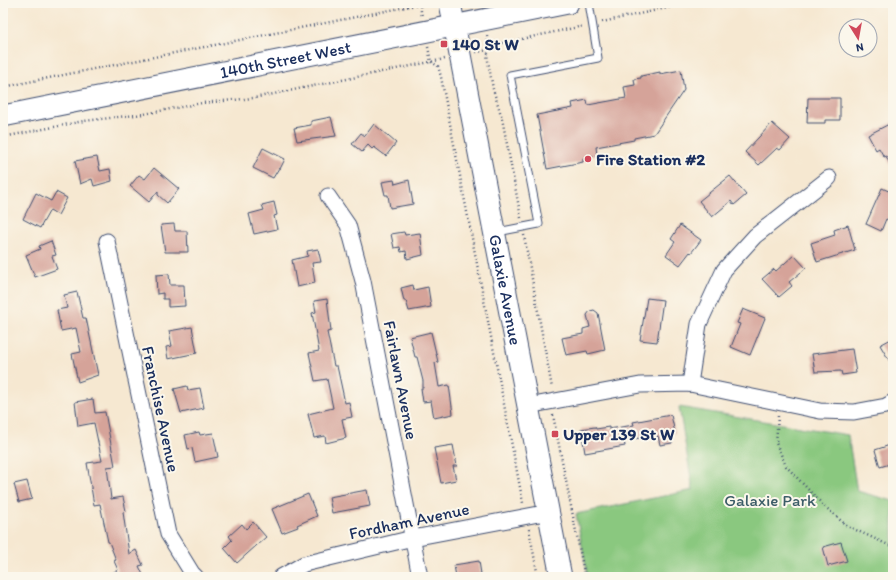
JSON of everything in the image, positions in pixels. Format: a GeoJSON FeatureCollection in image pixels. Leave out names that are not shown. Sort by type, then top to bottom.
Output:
{"type":"FeatureCollection","features":[{"type":"Feature","properties":{"kind":"street","name":"Galaxie Avenue"},"geometry":{"type":"LineString","coordinates":[[450,3],[561,577]]}},
{"type":"Feature","properties":{"kind":"street","name":"140th Street West"},"geometry":{"type":"LineString","coordinates":[[3,116],[568,3]]}},
{"type":"Feature","properties":{"kind":"street"},"geometry":{"type":"LineString","coordinates":[[690,384],[699,324],[724,270],[754,236],[829,178]]}},
{"type":"Feature","properties":{"kind":"street","name":"Fairlawn Avenue"},"geometry":{"type":"LineString","coordinates":[[328,196],[348,225],[363,281],[420,577]]}},
{"type":"Feature","properties":{"kind":"street","name":"Franchise Avenue"},"geometry":{"type":"LineString","coordinates":[[107,241],[168,534],[192,574],[196,577]]}},
{"type":"Feature","properties":{"kind":"street"},"geometry":{"type":"LineString","coordinates":[[528,406],[640,385],[690,384],[820,412],[854,412],[886,406],[893,402]]}},
{"type":"Feature","properties":{"kind":"street","name":"Fordham Avenue"},"geometry":{"type":"LineString","coordinates":[[281,577],[304,564],[413,538],[549,512]]}},
{"type":"Feature","properties":{"kind":"lane"},"geometry":{"type":"LineString","coordinates":[[495,233],[539,224],[510,75],[598,58],[589,3]]}},
{"type":"Feature","properties":{"kind":"path"},"geometry":{"type":"LineString","coordinates":[[3,87],[426,3]]}},
{"type":"Feature","properties":{"kind":"path"},"geometry":{"type":"LineString","coordinates":[[489,50],[487,55],[493,89],[502,118],[552,382],[553,416],[584,577]]}},
{"type":"Feature","properties":{"kind":"path"},"geometry":{"type":"LineString","coordinates":[[3,137],[84,121],[144,114],[202,103],[254,98],[431,62],[438,66],[538,577]]}},
{"type":"Feature","properties":{"kind":"path"},"geometry":{"type":"LineString","coordinates":[[778,416],[776,443],[786,466],[823,505],[848,526],[893,547]]}},
{"type":"Feature","properties":{"kind":"green space","name":"Galaxie Park"},"geometry":{"type":"Polygon","coordinates":[[[679,407],[848,435],[857,491],[893,501],[893,577],[588,577],[576,514],[693,490],[679,407]]]}},
{"type":"Feature","properties":{"kind":"building"},"geometry":{"type":"Polygon","coordinates":[[[681,70],[684,90],[654,134],[634,138],[634,140],[596,147],[597,155],[583,158],[583,162],[547,169],[537,115],[573,108],[572,103],[587,100],[588,105],[626,98],[624,87],[635,85],[634,79],[660,72],[660,74],[681,70]]]}},
{"type":"Feature","properties":{"kind":"building"},"geometry":{"type":"Polygon","coordinates":[[[808,98],[840,98],[840,120],[825,120],[825,123],[807,123],[808,98]]]}},
{"type":"Feature","properties":{"kind":"building"},"geometry":{"type":"Polygon","coordinates":[[[331,117],[336,136],[297,141],[294,128],[311,125],[311,121],[331,117]]]}},
{"type":"Feature","properties":{"kind":"building"},"geometry":{"type":"Polygon","coordinates":[[[893,122],[893,170],[886,156],[884,157],[879,148],[876,150],[868,135],[893,122]]]}},
{"type":"Feature","properties":{"kind":"building"},"geometry":{"type":"Polygon","coordinates":[[[772,123],[790,139],[780,150],[777,148],[759,165],[745,152],[772,123]]]}},
{"type":"Feature","properties":{"kind":"building"},"geometry":{"type":"Polygon","coordinates":[[[374,124],[396,143],[386,156],[374,147],[372,149],[368,145],[362,152],[352,144],[361,133],[365,136],[374,124]]]}},
{"type":"Feature","properties":{"kind":"building"},"geometry":{"type":"Polygon","coordinates":[[[263,148],[285,159],[273,178],[253,168],[263,148]]]}},
{"type":"Feature","properties":{"kind":"building"},"geometry":{"type":"Polygon","coordinates":[[[97,157],[100,171],[110,169],[112,181],[94,186],[92,179],[80,184],[75,161],[97,157]]]}},
{"type":"Feature","properties":{"kind":"building"},"geometry":{"type":"Polygon","coordinates":[[[154,168],[179,189],[167,203],[158,195],[158,191],[149,202],[130,186],[139,175],[145,179],[154,168]]]}},
{"type":"Feature","properties":{"kind":"building"},"geometry":{"type":"Polygon","coordinates":[[[730,176],[746,195],[734,205],[731,201],[712,217],[699,201],[730,176]]]}},
{"type":"Feature","properties":{"kind":"building"},"geometry":{"type":"Polygon","coordinates":[[[394,180],[395,184],[409,180],[413,204],[390,208],[388,195],[385,195],[382,182],[394,180]]]}},
{"type":"Feature","properties":{"kind":"building"},"geometry":{"type":"Polygon","coordinates":[[[882,188],[893,193],[893,222],[886,219],[881,231],[866,224],[882,188]]]}},
{"type":"Feature","properties":{"kind":"building"},"geometry":{"type":"Polygon","coordinates":[[[56,192],[67,198],[58,215],[50,210],[40,228],[23,219],[36,193],[51,201],[56,192]]]}},
{"type":"Feature","properties":{"kind":"building"},"geometry":{"type":"Polygon","coordinates":[[[274,202],[277,215],[274,216],[277,229],[254,234],[249,214],[264,210],[262,205],[274,202]]]}},
{"type":"Feature","properties":{"kind":"building"},"geometry":{"type":"Polygon","coordinates":[[[174,224],[175,231],[187,231],[188,252],[165,252],[161,225],[174,224]]]}},
{"type":"Feature","properties":{"kind":"building"},"geometry":{"type":"Polygon","coordinates":[[[680,225],[701,240],[680,265],[666,255],[675,242],[671,239],[680,225]]]}},
{"type":"Feature","properties":{"kind":"building"},"geometry":{"type":"Polygon","coordinates":[[[848,225],[855,250],[817,262],[811,243],[835,235],[834,230],[848,225]]]}},
{"type":"Feature","properties":{"kind":"building"},"geometry":{"type":"Polygon","coordinates":[[[404,232],[405,235],[420,233],[423,255],[407,259],[406,251],[401,252],[400,247],[394,248],[391,234],[404,232]]]}},
{"type":"Feature","properties":{"kind":"building"},"geometry":{"type":"Polygon","coordinates":[[[51,241],[56,255],[52,256],[57,269],[35,277],[26,255],[40,249],[39,246],[51,241]]]}},
{"type":"Feature","properties":{"kind":"building"},"geometry":{"type":"Polygon","coordinates":[[[318,249],[321,262],[312,263],[315,283],[297,287],[292,260],[308,256],[307,251],[318,249]]]}},
{"type":"Feature","properties":{"kind":"building"},"geometry":{"type":"Polygon","coordinates":[[[794,255],[806,268],[789,282],[792,286],[779,297],[762,279],[774,269],[776,271],[794,255]]]}},
{"type":"Feature","properties":{"kind":"building"},"geometry":{"type":"Polygon","coordinates":[[[169,274],[170,285],[184,285],[185,306],[168,307],[168,299],[163,299],[163,293],[157,294],[156,275],[169,274]]]}},
{"type":"Feature","properties":{"kind":"building"},"geometry":{"type":"Polygon","coordinates":[[[413,285],[414,290],[428,287],[431,307],[409,311],[406,301],[404,301],[401,288],[413,285]]]}},
{"type":"Feature","properties":{"kind":"building"},"geometry":{"type":"Polygon","coordinates":[[[77,292],[83,318],[86,318],[98,375],[78,382],[72,354],[81,352],[76,328],[61,331],[57,310],[67,308],[64,295],[77,292]]]}},
{"type":"Feature","properties":{"kind":"building"},"geometry":{"type":"Polygon","coordinates":[[[647,298],[663,300],[657,342],[640,340],[647,298]]]}},
{"type":"Feature","properties":{"kind":"building"},"geometry":{"type":"Polygon","coordinates":[[[327,299],[331,331],[327,332],[334,366],[337,366],[345,403],[349,402],[352,417],[342,419],[346,438],[326,443],[325,436],[314,438],[308,414],[333,408],[327,379],[315,381],[309,353],[319,351],[312,313],[316,312],[314,301],[327,299]]]}},
{"type":"Feature","properties":{"kind":"building"},"geometry":{"type":"Polygon","coordinates":[[[743,309],[765,318],[750,355],[731,347],[740,324],[737,323],[743,309]]]}},
{"type":"Feature","properties":{"kind":"building"},"geometry":{"type":"Polygon","coordinates":[[[594,310],[598,313],[605,350],[588,354],[587,351],[566,355],[562,338],[583,334],[583,329],[590,327],[587,315],[590,311],[594,310]]]}},
{"type":"Feature","properties":{"kind":"building"},"geometry":{"type":"Polygon","coordinates":[[[192,327],[197,353],[168,359],[166,347],[172,346],[169,331],[192,327]]]}},
{"type":"Feature","properties":{"kind":"building"},"geometry":{"type":"Polygon","coordinates":[[[431,332],[438,362],[435,363],[439,387],[449,385],[453,414],[434,418],[431,401],[423,402],[421,388],[423,388],[423,381],[410,337],[431,332]]]}},
{"type":"Feature","properties":{"kind":"building"},"geometry":{"type":"Polygon","coordinates":[[[893,338],[893,367],[880,345],[893,338]]]}},
{"type":"Feature","properties":{"kind":"building"},"geometry":{"type":"Polygon","coordinates":[[[852,349],[856,373],[842,375],[841,371],[815,372],[812,354],[852,349]]]}},
{"type":"Feature","properties":{"kind":"building"},"geometry":{"type":"Polygon","coordinates":[[[187,386],[188,390],[200,388],[204,408],[181,413],[174,389],[187,386]]]}},
{"type":"Feature","properties":{"kind":"building"},"geometry":{"type":"Polygon","coordinates":[[[93,399],[95,413],[105,412],[115,466],[107,467],[111,499],[123,497],[126,511],[123,512],[129,554],[136,550],[143,565],[139,566],[144,577],[104,577],[118,570],[114,561],[116,560],[108,542],[100,504],[94,505],[87,463],[102,461],[94,423],[78,426],[75,402],[93,399]]]}},
{"type":"Feature","properties":{"kind":"building"},"geometry":{"type":"Polygon","coordinates":[[[671,415],[675,433],[670,434],[672,443],[660,445],[658,436],[648,437],[624,440],[625,446],[585,453],[581,429],[609,427],[609,429],[634,425],[633,422],[671,415]]]}},
{"type":"Feature","properties":{"kind":"building"},"geometry":{"type":"Polygon","coordinates":[[[199,432],[200,435],[213,433],[218,457],[195,462],[192,448],[188,449],[185,435],[199,432]]]}},
{"type":"Feature","properties":{"kind":"building"},"geometry":{"type":"Polygon","coordinates":[[[893,444],[893,463],[880,467],[875,450],[893,444]]]}},
{"type":"Feature","properties":{"kind":"building"},"geometry":{"type":"Polygon","coordinates":[[[453,445],[457,466],[453,466],[456,480],[441,483],[434,448],[453,445]]]}},
{"type":"Feature","properties":{"kind":"building"},"geometry":{"type":"Polygon","coordinates":[[[27,481],[32,499],[19,502],[14,484],[27,481]]]}},
{"type":"Feature","properties":{"kind":"building"},"geometry":{"type":"Polygon","coordinates":[[[367,490],[370,506],[332,513],[329,497],[367,490]]]}},
{"type":"Feature","properties":{"kind":"building"},"geometry":{"type":"Polygon","coordinates":[[[308,494],[317,516],[297,525],[298,527],[282,533],[272,509],[308,494]]]}},
{"type":"Feature","properties":{"kind":"building"},"geometry":{"type":"Polygon","coordinates":[[[253,522],[266,537],[237,563],[224,548],[232,540],[229,536],[242,524],[246,529],[253,522]]]}},
{"type":"Feature","properties":{"kind":"building"},"geometry":{"type":"Polygon","coordinates":[[[841,542],[847,561],[828,566],[823,547],[841,542]]]}},
{"type":"Feature","properties":{"kind":"building"},"geometry":{"type":"Polygon","coordinates":[[[479,561],[481,574],[476,575],[476,577],[456,577],[454,565],[479,561]]]}},
{"type":"Feature","properties":{"kind":"place","name":"140 St W"},"geometry":{"type":"Point","coordinates":[444,44]}},
{"type":"Feature","properties":{"kind":"place","name":"Fire Station #2"},"geometry":{"type":"Point","coordinates":[588,159]}},
{"type":"Feature","properties":{"kind":"place","name":"Upper 139 St W"},"geometry":{"type":"Point","coordinates":[555,434]}}]}
